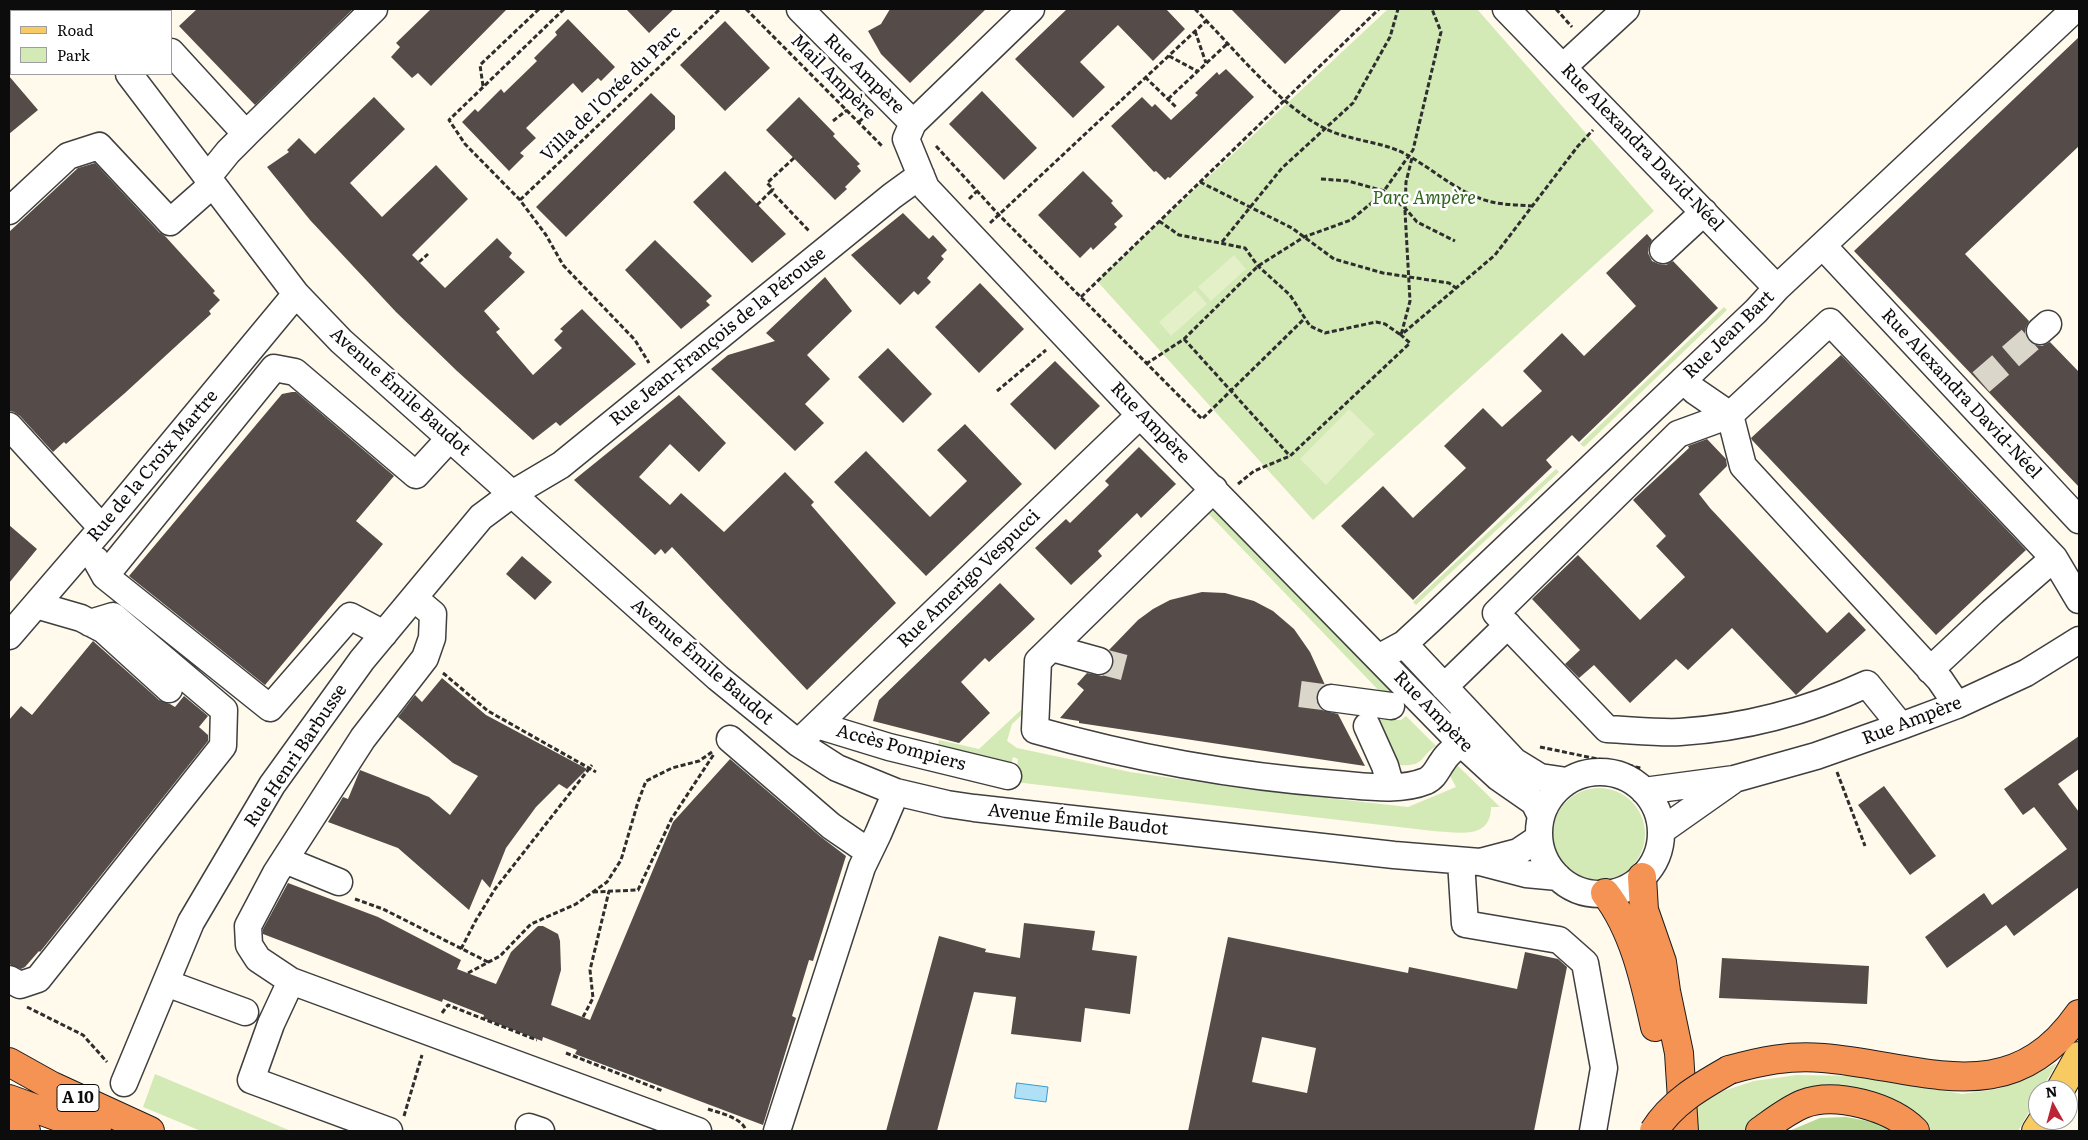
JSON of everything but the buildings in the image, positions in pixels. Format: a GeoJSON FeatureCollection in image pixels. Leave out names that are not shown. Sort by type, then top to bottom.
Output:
{"type":"FeatureCollection","features":[{"type":"Feature","properties":{"kind":"highway"},"geometry":{"type":"LineString","coordinates":[[1642,877],[1644,910],[1662,962],[1679,1053],[1684,1131]]}},
{"type":"Feature","properties":{"kind":"highway"},"geometry":{"type":"LineString","coordinates":[[1605,893],[1621,919],[1637,958],[1650,1003],[1663,1062],[1664,1131]]}},
{"type":"Feature","properties":{"kind":"highway"},"geometry":{"type":"LineString","coordinates":[[1654,1131],[1679,1102],[1697,1088],[1729,1070],[1763,1060],[1831,1059],[1938,1076],[1967,1078],[1991,1075],[2013,1069],[2033,1060],[2052,1047],[2079,1014]]}},
{"type":"Feature","properties":{"kind":"highway","name":"A 10"},"geometry":{"type":"LineString","coordinates":[[9,1062],[52,1086],[150,1131]]}},
{"type":"Feature","properties":{"kind":"highway"},"geometry":{"type":"LineString","coordinates":[[9,1099],[97,1131]]}},
{"type":"Feature","properties":{"kind":"highway"},"geometry":{"type":"LineString","coordinates":[[1760,1131],[1803,1104],[1830,1100],[1857,1101],[1907,1123],[1915,1131]]}},
{"type":"Feature","properties":{"kind":"highway"},"geometry":{"type":"LineString","coordinates":[[9,1124],[26,1131]]}},
{"type":"Feature","properties":{"kind":"main road"},"geometry":{"type":"LineString","coordinates":[[2066,1080],[2079,1056]]}},
{"type":"Feature","properties":{"kind":"street"},"geometry":{"type":"LineString","coordinates":[[9,211],[68,156],[99,146],[170,222],[210,181],[228,152],[374,9]]}},
{"type":"Feature","properties":{"kind":"street","name":"Rue Ampère"},"geometry":{"type":"LineString","coordinates":[[800,9],[913,123],[906,139],[926,188],[950,216],[1140,415],[1462,742],[1498,777],[1534,802],[1540,827]]}},
{"type":"Feature","properties":{"kind":"street"},"geometry":{"type":"LineString","coordinates":[[913,123],[1031,9]]}},
{"type":"Feature","properties":{"kind":"street","name":"Rue Alexandra David-Néel"},"geometry":{"type":"LineString","coordinates":[[1506,9],[1776,288]]}},
{"type":"Feature","properties":{"kind":"street"},"geometry":{"type":"LineString","coordinates":[[1563,67],[1626,9]]}},
{"type":"Feature","properties":{"kind":"street","name":"Rue Jean Bart"},"geometry":{"type":"LineString","coordinates":[[1380,657],[1404,644],[1756,311],[1776,288],[2069,15]]}},
{"type":"Feature","properties":{"kind":"street"},"geometry":{"type":"LineString","coordinates":[[172,53],[246,134]]}},
{"type":"Feature","properties":{"kind":"street","name":"Avenue Émile Baudot"},"geometry":{"type":"LineString","coordinates":[[130,75],[296,294],[341,342],[718,678],[798,743],[837,768],[896,792],[948,804],[981,809],[1394,855],[1471,861],[1526,874],[1558,877]]}},
{"type":"Feature","properties":{"kind":"street","name":"Rue Jean-François de la Pérouse"},"geometry":{"type":"LineString","coordinates":[[512,494],[561,465],[892,196],[921,175]]}},
{"type":"Feature","properties":{"kind":"street"},"geometry":{"type":"LineString","coordinates":[[1663,250],[1704,212]]}},
{"type":"Feature","properties":{"kind":"street","name":"Rue Alexandra David-Néel"},"geometry":{"type":"LineString","coordinates":[[1825,244],[1972,390],[2079,520]]}},
{"type":"Feature","properties":{"kind":"street","name":"Rue de la Croix Martre"},"geometry":{"type":"LineString","coordinates":[[9,636],[95,536],[296,294]]}},
{"type":"Feature","properties":{"kind":"street"},"geometry":{"type":"LineString","coordinates":[[1901,726],[1867,684],[1841,696],[1760,721],[1679,732],[1607,729],[1496,613],[1678,434],[1730,415],[1830,322],[2054,558],[2079,600]]}},
{"type":"Feature","properties":{"kind":"street"},"geometry":{"type":"LineString","coordinates":[[258,340],[276,353],[284,370]]}},
{"type":"Feature","properties":{"kind":"street"},"geometry":{"type":"LineString","coordinates":[[105,576],[274,368],[294,372],[416,476],[450,438]]}},
{"type":"Feature","properties":{"kind":"street"},"geometry":{"type":"LineString","coordinates":[[1683,380],[1695,391],[1730,415],[1743,466],[1930,670],[1957,704]]}},
{"type":"Feature","properties":{"kind":"street","name":"Rue Amerigo Vespucci"},"geometry":{"type":"LineString","coordinates":[[798,743],[1140,415]]}},
{"type":"Feature","properties":{"kind":"street"},"geometry":{"type":"LineString","coordinates":[[9,426],[95,536],[105,576],[270,708],[350,616],[384,634]]}},
{"type":"Feature","properties":{"kind":"street"},"geometry":{"type":"LineString","coordinates":[[1217,493],[1038,661],[1035,730],[1105,749],[1230,772],[1293,781],[1391,787],[1427,780],[1435,775],[1443,760],[1462,742],[1458,726],[1467,713]]}},
{"type":"Feature","properties":{"kind":"street","name":"Rue Henri Barbusse"},"geometry":{"type":"LineString","coordinates":[[124,1083],[191,922],[272,785],[362,660],[481,517],[512,494]]}},
{"type":"Feature","properties":{"kind":"street"},"geometry":{"type":"LineString","coordinates":[[1930,670],[2054,558]]}},
{"type":"Feature","properties":{"kind":"street"},"geometry":{"type":"LineString","coordinates":[[414,598],[433,614],[432,638],[425,658],[363,738],[276,873],[248,926],[249,945],[258,959],[292,981],[698,1131]]}},
{"type":"Feature","properties":{"kind":"street"},"geometry":{"type":"LineString","coordinates":[[36,605],[90,623],[104,630],[169,689]]}},
{"type":"Feature","properties":{"kind":"street"},"geometry":{"type":"LineString","coordinates":[[9,979],[20,985],[38,979],[223,746],[224,710],[113,616],[90,623]]}},
{"type":"Feature","properties":{"kind":"street"},"geometry":{"type":"LineString","coordinates":[[1444,687],[1508,626]]}},
{"type":"Feature","properties":{"kind":"street","name":"Rue Ampère"},"geometry":{"type":"LineString","coordinates":[[1646,780],[1734,778],[1816,756],[1957,704],[2026,673],[2079,640]]}},
{"type":"Feature","properties":{"kind":"street","name":"Rue Ampère"},"geometry":{"type":"LineString","coordinates":[[1404,644],[1514,761],[1540,777],[1567,781]]}},
{"type":"Feature","properties":{"kind":"street"},"geometry":{"type":"LineString","coordinates":[[1052,648],[1099,661]]}},
{"type":"Feature","properties":{"kind":"street"},"geometry":{"type":"LineString","coordinates":[[1331,698],[1391,706]]}},
{"type":"Feature","properties":{"kind":"street","name":"Accès Pompiers"},"geometry":{"type":"LineString","coordinates":[[817,725],[889,748],[996,774],[981,809]]}},
{"type":"Feature","properties":{"kind":"street"},"geometry":{"type":"LineString","coordinates":[[1367,726],[1385,766],[1391,787]]}},
{"type":"Feature","properties":{"kind":"street"},"geometry":{"type":"LineString","coordinates":[[730,739],[831,826],[870,852]]}},
{"type":"Feature","properties":{"kind":"street"},"geometry":{"type":"LineString","coordinates":[[1593,772],[1608,772],[1627,779],[1646,780],[1661,831],[1656,856],[1642,877],[1619,891],[1605,893],[1580,890],[1558,877],[1545,859],[1540,827],[1551,796],[1567,781],[1593,772]]}},
{"type":"Feature","properties":{"kind":"street","name":"Rue Ampère"},"geometry":{"type":"LineString","coordinates":[[1661,831],[1734,778]]}},
{"type":"Feature","properties":{"kind":"street"},"geometry":{"type":"LineString","coordinates":[[777,1131],[862,867],[896,792]]}},
{"type":"Feature","properties":{"kind":"street","name":"Avenue Émile Baudot"},"geometry":{"type":"LineString","coordinates":[[1471,861],[1518,852],[1540,827]]}},
{"type":"Feature","properties":{"kind":"street"},"geometry":{"type":"LineString","coordinates":[[285,860],[343,890]]}},
{"type":"Feature","properties":{"kind":"street"},"geometry":{"type":"LineString","coordinates":[[1471,861],[1465,924],[1559,940],[1584,963],[1604,1068],[1593,1131]]}},
{"type":"Feature","properties":{"kind":"street"},"geometry":{"type":"LineString","coordinates":[[292,981],[271,1024],[251,1080],[389,1131]]}},
{"type":"Feature","properties":{"kind":"street"},"geometry":{"type":"LineString","coordinates":[[166,983],[246,1012]]}},
{"type":"Feature","properties":{"kind":"path"},"geometry":{"type":"LineString","coordinates":[[483,86],[480,65],[539,9]]}},
{"type":"Feature","properties":{"kind":"path"},"geometry":{"type":"LineString","coordinates":[[564,9],[449,120],[465,144],[520,200],[546,235],[563,265],[635,340],[649,363]]}},
{"type":"Feature","properties":{"kind":"path","name":"Villa de l'Orée du Parc"},"geometry":{"type":"LineString","coordinates":[[520,200],[720,9]]}},
{"type":"Feature","properties":{"kind":"path","name":"Mail Ampère"},"geometry":{"type":"LineString","coordinates":[[746,9],[888,153]]}},
{"type":"Feature","properties":{"kind":"path"},"geometry":{"type":"LineString","coordinates":[[1195,9],[1284,101],[1325,129],[1351,139],[1385,146],[1411,157],[1447,181],[1489,201],[1534,206]]}},
{"type":"Feature","properties":{"kind":"path"},"geometry":{"type":"LineString","coordinates":[[1081,297],[1379,9]]}},
{"type":"Feature","properties":{"kind":"path"},"geometry":{"type":"LineString","coordinates":[[1222,242],[1282,168],[1352,104],[1390,37],[1398,9]]}},
{"type":"Feature","properties":{"kind":"path"},"geometry":{"type":"LineString","coordinates":[[1401,335],[1410,301],[1405,208],[1406,182],[1441,32],[1432,9]]}},
{"type":"Feature","properties":{"kind":"path"},"geometry":{"type":"LineString","coordinates":[[1556,9],[1576,31]]}},
{"type":"Feature","properties":{"kind":"path"},"geometry":{"type":"LineString","coordinates":[[999,215],[1207,20]]}},
{"type":"Feature","properties":{"kind":"path"},"geometry":{"type":"LineString","coordinates":[[1195,31],[1206,63]]}},
{"type":"Feature","properties":{"kind":"path"},"geometry":{"type":"LineString","coordinates":[[1168,99],[1228,43]]}},
{"type":"Feature","properties":{"kind":"path"},"geometry":{"type":"LineString","coordinates":[[1168,56],[1197,71]]}},
{"type":"Feature","properties":{"kind":"path"},"geometry":{"type":"LineString","coordinates":[[1145,77],[1176,107]]}},
{"type":"Feature","properties":{"kind":"path"},"geometry":{"type":"LineString","coordinates":[[833,121],[847,110]]}},
{"type":"Feature","properties":{"kind":"path"},"geometry":{"type":"LineString","coordinates":[[1401,335],[1495,254],[1589,134]]}},
{"type":"Feature","properties":{"kind":"path"},"geometry":{"type":"LineString","coordinates":[[932,142],[999,215],[1202,419],[1304,319]]}},
{"type":"Feature","properties":{"kind":"path"},"geometry":{"type":"LineString","coordinates":[[1146,364],[1184,339],[1258,266],[1304,237],[1351,220],[1384,191],[1411,157]]}},
{"type":"Feature","properties":{"kind":"path"},"geometry":{"type":"LineString","coordinates":[[757,205],[773,189],[767,183],[794,158]]}},
{"type":"Feature","properties":{"kind":"path"},"geometry":{"type":"LineString","coordinates":[[1321,179],[1348,181],[1384,191],[1405,208],[1418,222],[1455,241]]}},
{"type":"Feature","properties":{"kind":"path"},"geometry":{"type":"LineString","coordinates":[[1200,182],[1292,228],[1334,259],[1383,273],[1449,283],[1456,288]]}},
{"type":"Feature","properties":{"kind":"path"},"geometry":{"type":"LineString","coordinates":[[771,192],[812,234]]}},
{"type":"Feature","properties":{"kind":"path"},"geometry":{"type":"LineString","coordinates":[[1159,221],[1179,235],[1245,248],[1258,266],[1290,295],[1310,326],[1324,333],[1376,322],[1385,324],[1410,343],[1290,456],[1254,471],[1217,493]]}},
{"type":"Feature","properties":{"kind":"path"},"geometry":{"type":"LineString","coordinates":[[419,262],[428,254]]}},
{"type":"Feature","properties":{"kind":"path"},"geometry":{"type":"LineString","coordinates":[[1184,339],[1290,456]]}},
{"type":"Feature","properties":{"kind":"path"},"geometry":{"type":"LineString","coordinates":[[997,391],[1053,344]]}},
{"type":"Feature","properties":{"kind":"path"},"geometry":{"type":"LineString","coordinates":[[425,658],[488,711],[591,767],[596,772]]}},
{"type":"Feature","properties":{"kind":"path"},"geometry":{"type":"LineString","coordinates":[[1539,747],[1646,780]]}},
{"type":"Feature","properties":{"kind":"path"},"geometry":{"type":"LineString","coordinates":[[468,973],[500,956],[531,924],[576,904],[592,892],[607,882],[621,860],[638,802],[646,782],[672,768],[699,761],[717,749],[672,818],[638,890],[592,892]]}},
{"type":"Feature","properties":{"kind":"path"},"geometry":{"type":"LineString","coordinates":[[461,949],[495,889],[591,767]]}},
{"type":"Feature","properties":{"kind":"path"},"geometry":{"type":"LineString","coordinates":[[1836,768],[1866,846]]}},
{"type":"Feature","properties":{"kind":"path"},"geometry":{"type":"LineString","coordinates":[[343,890],[488,962]]}},
{"type":"Feature","properties":{"kind":"path"},"geometry":{"type":"LineString","coordinates":[[583,1017],[592,998],[590,970],[608,892]]}},
{"type":"Feature","properties":{"kind":"path"},"geometry":{"type":"LineString","coordinates":[[25,1006],[84,1035],[124,1083]]}},
{"type":"Feature","properties":{"kind":"green space","name":"Parc Ampère"},"geometry":{"type":"Polygon","coordinates":[[[1388,9],[1477,9],[1654,211],[1313,520],[1097,281],[1388,9]]]}},
{"type":"Feature","properties":{"kind":"green space"},"geometry":{"type":"Polygon","coordinates":[[[1234,255],[1246,269],[1211,301],[1198,287],[1234,255]]]}},
{"type":"Feature","properties":{"kind":"green space"},"geometry":{"type":"Polygon","coordinates":[[[1195,290],[1207,304],[1171,336],[1159,322],[1195,290]]]}},
{"type":"Feature","properties":{"kind":"green space"},"geometry":{"type":"Polygon","coordinates":[[[1724,307],[1727,310],[1584,447],[1580,444],[1724,307]]]}},
{"type":"Feature","properties":{"kind":"green space"},"geometry":{"type":"Polygon","coordinates":[[[1349,409],[1375,434],[1326,485],[1300,459],[1349,409]]]}},
{"type":"Feature","properties":{"kind":"green space"},"geometry":{"type":"Polygon","coordinates":[[[1556,469],[1559,472],[1416,605],[1413,602],[1556,469]]]}},
{"type":"Feature","properties":{"kind":"green space"},"geometry":{"type":"Polygon","coordinates":[[[1206,501],[1393,693],[1387,699],[1201,506],[1206,501]]]}},
{"type":"Feature","properties":{"kind":"green space"},"geometry":{"type":"Polygon","coordinates":[[[1022,709],[1025,712],[1012,724],[1007,741],[1017,748],[1130,772],[1246,789],[1408,807],[1456,787],[1448,772],[1457,765],[1500,807],[1491,807],[1489,818],[1479,830],[1461,833],[1433,831],[1015,782],[1018,759],[1013,757],[1010,770],[937,752],[939,740],[979,749],[1022,709]]]}},
{"type":"Feature","properties":{"kind":"green space"},"geometry":{"type":"Polygon","coordinates":[[[1406,716],[1436,746],[1418,763],[1399,765],[1379,720],[1401,720],[1406,716]]]}},
{"type":"Feature","properties":{"kind":"green space"},"geometry":{"type":"Polygon","coordinates":[[[1599,788],[1616,792],[1631,802],[1641,817],[1645,834],[1641,851],[1631,866],[1616,876],[1599,880],[1582,876],[1567,866],[1557,851],[1553,834],[1557,817],[1567,802],[1582,792],[1599,788]]]}},
{"type":"Feature","properties":{"kind":"green space"},"geometry":{"type":"Polygon","coordinates":[[[2057,1063],[2047,1080],[2028,1080],[2028,1114],[2018,1131],[1930,1131],[1923,1123],[1898,1106],[1756,1119],[1745,1131],[1697,1131],[1696,1106],[1723,1091],[1754,1081],[1797,1075],[1861,1076],[1962,1094],[1997,1089],[2029,1078],[2057,1063]]]}},
{"type":"Feature","properties":{"kind":"green space"},"geometry":{"type":"Polygon","coordinates":[[[155,1074],[291,1131],[201,1131],[143,1107],[155,1074]]]}},
{"type":"Feature","properties":{"kind":"green space"},"geometry":{"type":"Polygon","coordinates":[[[1846,1117],[1883,1124],[1892,1131],[1789,1131],[1820,1118],[1846,1117]]]}},
{"type":"Feature","properties":{"kind":"water"},"geometry":{"type":"Polygon","coordinates":[[[1017,1083],[1048,1087],[1046,1102],[1015,1098],[1017,1083]]]}},
{"type":"Feature","properties":{"kind":"tunnel"},"geometry":{"type":"LineString","coordinates":[[1981,382],[2040,331]]}},
{"type":"Feature","properties":{"kind":"tunnel"},"geometry":{"type":"LineString","coordinates":[[1099,661],[1130,669]]}},
{"type":"Feature","properties":{"kind":"tunnel"},"geometry":{"type":"LineString","coordinates":[[1300,694],[1331,698]]}}]}
